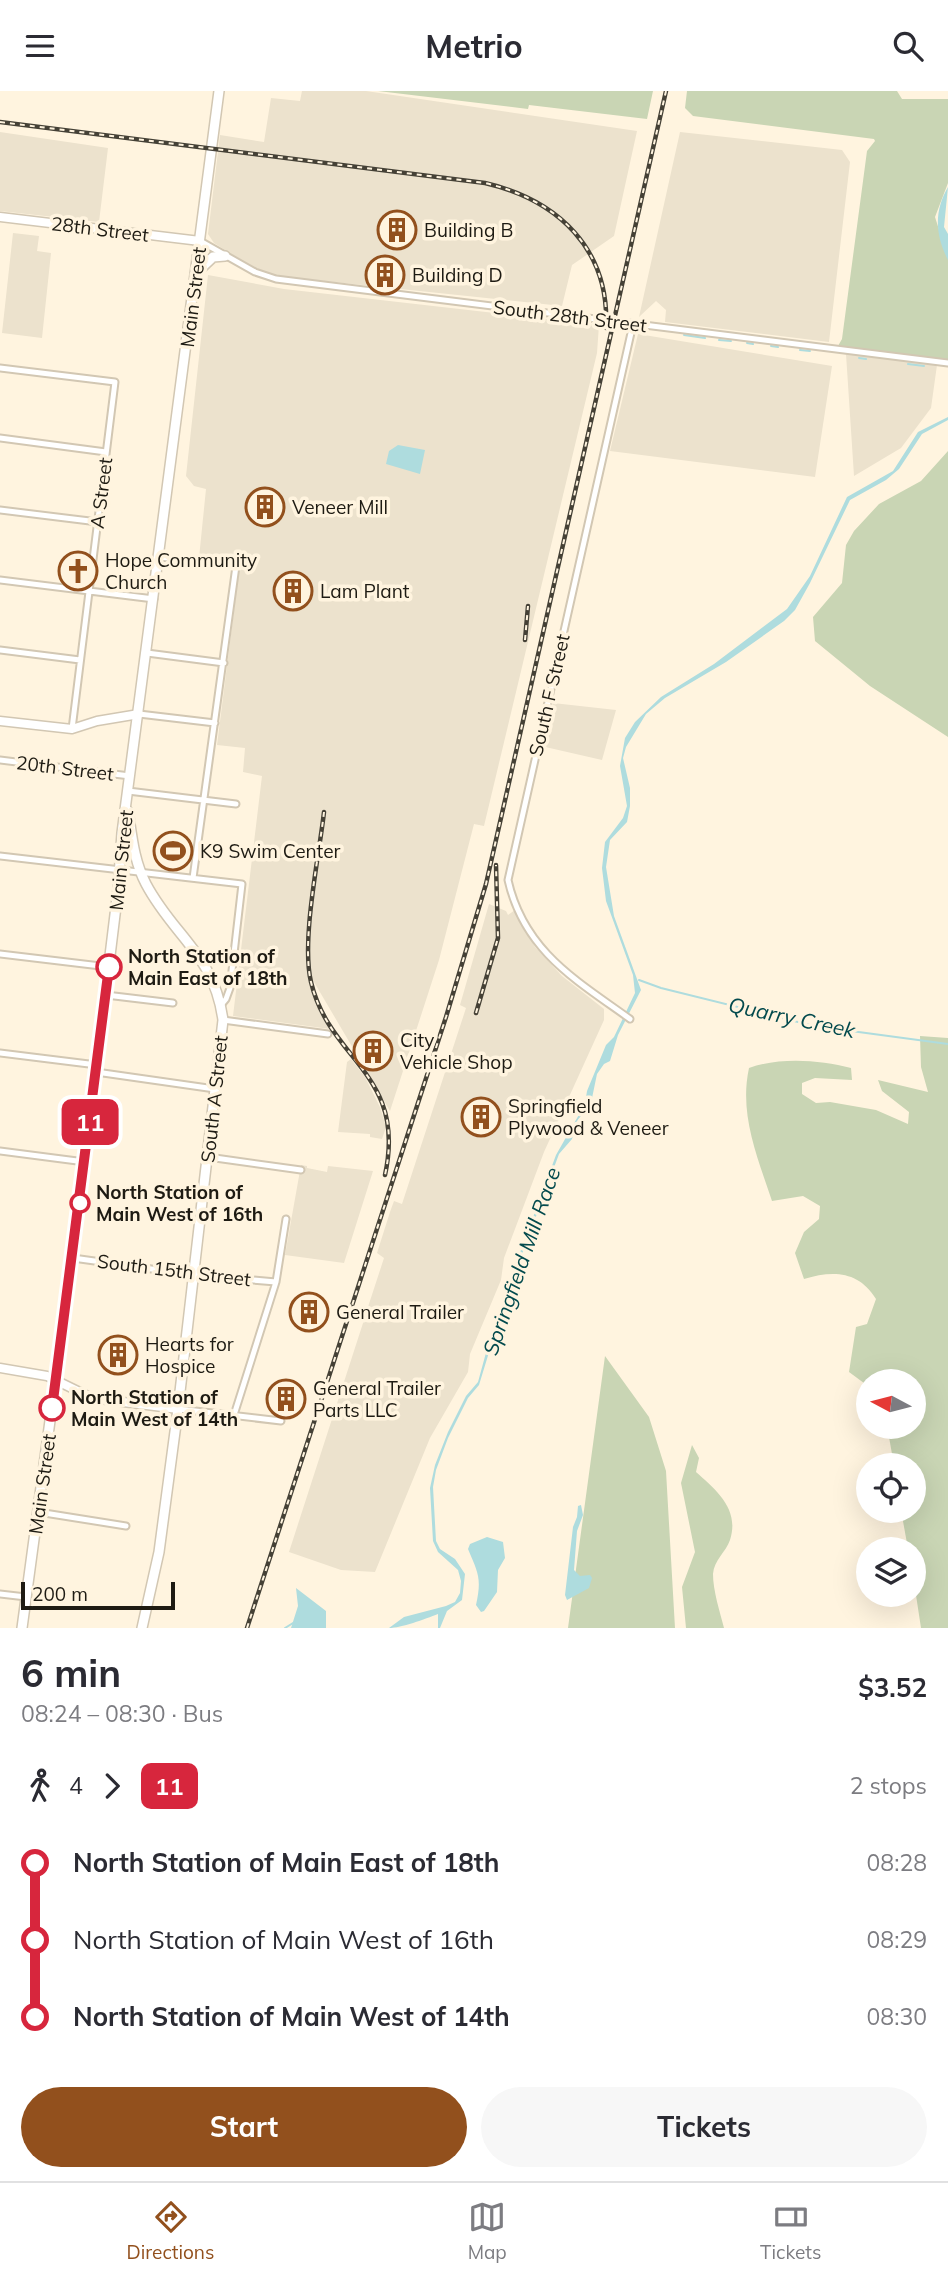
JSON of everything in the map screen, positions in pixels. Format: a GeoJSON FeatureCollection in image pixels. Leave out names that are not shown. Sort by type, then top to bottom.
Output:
{"type":"FeatureCollection","features":[{"type":"Feature","properties":{"kind":"main road","name":"Main Street"},"geometry":{"type":"LineString","coordinates":[[22,1628],[73,1258],[130,776],[219,91]]}},
{"type":"Feature","properties":{"kind":"main road","name":"28th Street"},"geometry":{"type":"LineString","coordinates":[[0,217],[200,241]]}},
{"type":"Feature","properties":{"kind":"main road"},"geometry":{"type":"LineString","coordinates":[[196,273],[213,257],[225,256]]}},
{"type":"Feature","properties":{"kind":"main road"},"geometry":{"type":"LineString","coordinates":[[0,721],[72,729],[139,714]]}},
{"type":"Feature","properties":{"kind":"main road","name":"South A Street"},"geometry":{"type":"LineString","coordinates":[[128,796],[132,843],[140,873],[156,901],[211,974],[223,1020],[159,1552],[142,1628]]}},
{"type":"Feature","properties":{"kind":"main road"},"geometry":{"type":"LineString","coordinates":[[0,1368],[31,1372],[56,1380],[92,1398],[178,1409]]}},
{"type":"Feature","properties":{"kind":"street","name":"South 28th Street"},"geometry":{"type":"LineString","coordinates":[[200,241],[254,272],[276,279],[948,363]]}},
{"type":"Feature","properties":{"kind":"street","name":"South F Street"},"geometry":{"type":"LineString","coordinates":[[630,1019],[562,971],[549,958],[522,919],[508,880],[633,324]]}},
{"type":"Feature","properties":{"kind":"street","name":"A Street"},"geometry":{"type":"LineString","coordinates":[[0,367],[115,382],[72,729]]}},
{"type":"Feature","properties":{"kind":"street"},"geometry":{"type":"LineString","coordinates":[[0,438],[106,452]]}},
{"type":"Feature","properties":{"kind":"street"},"geometry":{"type":"LineString","coordinates":[[0,510],[98,522]]}},
{"type":"Feature","properties":{"kind":"street"},"geometry":{"type":"LineString","coordinates":[[159,557],[236,566],[193,878]]}},
{"type":"Feature","properties":{"kind":"street"},"geometry":{"type":"LineString","coordinates":[[0,580],[153,599]]}},
{"type":"Feature","properties":{"kind":"street"},"geometry":{"type":"LineString","coordinates":[[0,650],[80,660]]}},
{"type":"Feature","properties":{"kind":"street"},"geometry":{"type":"LineString","coordinates":[[147,653],[224,663]]}},
{"type":"Feature","properties":{"kind":"street"},"geometry":{"type":"LineString","coordinates":[[139,714],[215,723]]}},
{"type":"Feature","properties":{"kind":"street","name":"20th Street"},"geometry":{"type":"LineString","coordinates":[[0,760],[130,776]]}},
{"type":"Feature","properties":{"kind":"street"},"geometry":{"type":"LineString","coordinates":[[128,796],[236,804]]}},
{"type":"Feature","properties":{"kind":"street"},"geometry":{"type":"LineString","coordinates":[[0,856],[242,884],[230,988],[221,1005]]}},
{"type":"Feature","properties":{"kind":"street"},"geometry":{"type":"LineString","coordinates":[[0,954],[109,967]]}},
{"type":"Feature","properties":{"kind":"street"},"geometry":{"type":"LineString","coordinates":[[106,995],[173,1003]]}},
{"type":"Feature","properties":{"kind":"street"},"geometry":{"type":"LineString","coordinates":[[223,1020],[328,1034]]}},
{"type":"Feature","properties":{"kind":"street"},"geometry":{"type":"LineString","coordinates":[[0,1053],[215,1089]]}},
{"type":"Feature","properties":{"kind":"street"},"geometry":{"type":"LineString","coordinates":[[0,1151],[85,1162]]}},
{"type":"Feature","properties":{"kind":"street"},"geometry":{"type":"LineString","coordinates":[[208,1157],[300,1170]]}},
{"type":"Feature","properties":{"kind":"street"},"geometry":{"type":"LineString","coordinates":[[234,1415],[276,1282],[286,1219]]}},
{"type":"Feature","properties":{"kind":"street","name":"South 15th Street"},"geometry":{"type":"LineString","coordinates":[[73,1258],[194,1275],[276,1282]]}},
{"type":"Feature","properties":{"kind":"street"},"geometry":{"type":"LineString","coordinates":[[178,1409],[281,1421]]}},
{"type":"Feature","properties":{"kind":"street"},"geometry":{"type":"LineString","coordinates":[[38,1512],[126,1526]]}},
{"type":"Feature","properties":{"kind":"street"},"geometry":{"type":"LineString","coordinates":[[0,1594],[26,1597]]}},
{"type":"Feature","properties":{"kind":"shaded area"},"geometry":{"type":"Polygon","coordinates":[[[302,91],[366,91],[637,131],[614,236],[572,265],[562,306],[271,275],[249,265],[214,243],[208,234],[220,135],[264,142],[271,98],[300,101],[302,91]]]}},
{"type":"Feature","properties":{"kind":"shaded area"},"geometry":{"type":"Polygon","coordinates":[[[0,132],[108,148],[99,222],[0,211],[0,132]]]}},
{"type":"Feature","properties":{"kind":"shaded area"},"geometry":{"type":"Polygon","coordinates":[[[680,132],[842,150],[850,162],[829,342],[665,322],[666,310],[656,301],[639,317],[680,132]]]}},
{"type":"Feature","properties":{"kind":"shaded area"},"geometry":{"type":"Polygon","coordinates":[[[13,233],[39,236],[37,251],[51,253],[42,338],[2,333],[13,233]]]}},
{"type":"Feature","properties":{"kind":"shaded area"},"geometry":{"type":"Polygon","coordinates":[[[208,275],[284,289],[599,325],[597,353],[484,826],[474,824],[439,960],[390,1111],[314,982],[309,982],[313,996],[330,1029],[233,1016],[262,776],[243,772],[245,748],[217,745],[240,563],[199,558],[206,489],[194,486],[186,476],[208,275]]]}},
{"type":"Feature","properties":{"kind":"shaded area"},"geometry":{"type":"Polygon","coordinates":[[[638,334],[832,366],[815,477],[610,451],[638,334]]]}},
{"type":"Feature","properties":{"kind":"shaded area"},"geometry":{"type":"Polygon","coordinates":[[[846,354],[937,365],[931,408],[901,448],[854,476],[846,354]]]}},
{"type":"Feature","properties":{"kind":"shaded area"},"geometry":{"type":"Polygon","coordinates":[[[553,703],[616,710],[602,760],[541,746],[553,703]]]}},
{"type":"Feature","properties":{"kind":"shaded area"},"geometry":{"type":"Polygon","coordinates":[[[489,904],[506,911],[508,915],[515,910],[535,947],[562,976],[604,1009],[604,1020],[544,1152],[504,1258],[501,1280],[470,1354],[468,1372],[430,1438],[375,1572],[341,1570],[289,1552],[364,1320],[361,1316],[367,1310],[384,1258],[377,1253],[390,1212],[394,1201],[402,1204],[466,1008],[460,1005],[489,904]]]}},
{"type":"Feature","properties":{"kind":"shaded area"},"geometry":{"type":"Polygon","coordinates":[[[351,1059],[365,1077],[380,1107],[386,1127],[382,1139],[370,1137],[370,1134],[338,1132],[347,1062],[351,1059]]]}},
{"type":"Feature","properties":{"kind":"shaded area"},"geometry":{"type":"Polygon","coordinates":[[[301,1165],[327,1172],[328,1166],[373,1171],[344,1263],[285,1255],[301,1165]]]}},
{"type":"Feature","properties":{"kind":"green space"},"geometry":{"type":"Polygon","coordinates":[[[378,91],[653,91],[647,119],[529,105],[528,109],[378,91]]]}},
{"type":"Feature","properties":{"kind":"green space"},"geometry":{"type":"Polygon","coordinates":[[[687,91],[897,91],[902,99],[948,99],[948,183],[935,217],[948,258],[948,360],[838,346],[842,339],[867,151],[874,139],[693,116],[685,108],[687,91]]]}},
{"type":"Feature","properties":{"kind":"green space"},"geometry":{"type":"Polygon","coordinates":[[[948,451],[948,737],[870,686],[815,641],[813,617],[842,583],[846,545],[854,531],[879,504],[921,481],[948,451]]]}},
{"type":"Feature","properties":{"kind":"green space"},"geometry":{"type":"Polygon","coordinates":[[[920,1036],[948,1038],[948,1628],[921,1628],[918,1607],[926,1607],[926,1537],[906,1537],[903,1523],[926,1523],[926,1453],[892,1453],[889,1439],[926,1439],[926,1369],[856,1369],[856,1377],[849,1372],[856,1327],[867,1324],[876,1299],[862,1283],[844,1275],[825,1274],[804,1279],[795,1253],[804,1232],[819,1219],[820,1206],[803,1196],[772,1201],[751,1135],[746,1102],[749,1068],[787,1061],[826,1063],[851,1068],[852,1080],[815,1078],[802,1083],[802,1094],[816,1103],[830,1102],[876,1110],[908,1124],[909,1112],[882,1091],[878,1080],[928,1092],[921,1067],[920,1036]]]}},
{"type":"Feature","properties":{"kind":"green space"},"geometry":{"type":"Polygon","coordinates":[[[605,1356],[649,1417],[666,1471],[675,1628],[568,1628],[605,1356]]]}},
{"type":"Feature","properties":{"kind":"green space"},"geometry":{"type":"Polygon","coordinates":[[[692,1445],[699,1458],[696,1472],[724,1501],[732,1519],[730,1540],[713,1574],[724,1628],[686,1628],[682,1587],[695,1552],[681,1483],[692,1445]]]}},
{"type":"Feature","properties":{"kind":"water"},"geometry":{"type":"Polygon","coordinates":[[[948,187],[944,227],[948,234],[948,260],[939,232],[938,214],[948,187]]]}},
{"type":"Feature","properties":{"kind":"water"},"geometry":{"type":"Polygon","coordinates":[[[948,417],[948,420],[922,434],[899,469],[886,480],[850,500],[795,610],[784,621],[726,662],[665,698],[646,714],[626,747],[623,758],[630,788],[630,806],[627,822],[610,840],[606,867],[614,916],[641,990],[618,1035],[610,1061],[604,1064],[597,1074],[591,1103],[577,1121],[572,1139],[559,1154],[521,1257],[513,1298],[490,1349],[479,1385],[468,1398],[436,1470],[433,1487],[436,1541],[440,1549],[455,1559],[465,1574],[462,1600],[447,1611],[440,1628],[438,1614],[389,1628],[404,1617],[455,1602],[460,1593],[458,1570],[438,1552],[433,1541],[430,1488],[435,1465],[466,1396],[478,1382],[487,1349],[512,1293],[518,1258],[556,1155],[585,1104],[587,1091],[606,1045],[614,1037],[635,993],[633,975],[606,901],[602,868],[605,842],[623,818],[627,806],[620,766],[625,738],[635,722],[661,697],[714,664],[787,609],[810,576],[847,497],[893,471],[918,432],[948,417]]]}},
{"type":"Feature","properties":{"kind":"water"},"geometry":{"type":"Polygon","coordinates":[[[398,445],[425,450],[420,474],[386,464],[389,451],[398,445]]]}},
{"type":"Feature","properties":{"kind":"water"},"geometry":{"type":"Polygon","coordinates":[[[581,1505],[583,1515],[577,1531],[574,1570],[580,1576],[590,1575],[592,1578],[589,1588],[567,1600],[565,1595],[573,1527],[578,1506],[581,1505]]]}},
{"type":"Feature","properties":{"kind":"water"},"geometry":{"type":"Polygon","coordinates":[[[487,1537],[503,1542],[505,1558],[498,1570],[497,1592],[481,1612],[476,1605],[478,1576],[468,1549],[470,1544],[487,1537]]]}},
{"type":"Feature","properties":{"kind":"water"},"geometry":{"type":"Polygon","coordinates":[[[296,1588],[326,1611],[326,1628],[291,1628],[298,1606],[296,1588]]]}},
{"type":"Feature","properties":{"kind":"waterway"},"geometry":{"type":"LineString","coordinates":[[684,335],[705,338]]}},
{"type":"Feature","properties":{"kind":"waterway"},"geometry":{"type":"LineString","coordinates":[[719,340],[731,341]]}},
{"type":"Feature","properties":{"kind":"waterway"},"geometry":{"type":"LineString","coordinates":[[747,343],[753,344]]}},
{"type":"Feature","properties":{"kind":"waterway"},"geometry":{"type":"LineString","coordinates":[[771,346],[778,347]]}},
{"type":"Feature","properties":{"kind":"waterway"},"geometry":{"type":"LineString","coordinates":[[800,350],[810,351]]}},
{"type":"Feature","properties":{"kind":"waterway"},"geometry":{"type":"LineString","coordinates":[[859,358],[866,359]]}},
{"type":"Feature","properties":{"kind":"waterway"},"geometry":{"type":"LineString","coordinates":[[908,364],[924,366]]}},
{"type":"Feature","properties":{"kind":"waterway","name":"Quarry Creek"},"geometry":{"type":"LineString","coordinates":[[639,980],[661,988],[814,1026],[948,1044]]}},
{"type":"Feature","properties":{"kind":"waterway"},"geometry":{"type":"LineString","coordinates":[[285,1628],[293,1623]]}},
{"type":"Feature","properties":{"kind":"railway"},"geometry":{"type":"LineString","coordinates":[[247,1628],[446,1017],[486,884],[666,91]]}},
{"type":"Feature","properties":{"kind":"railway"},"geometry":{"type":"LineString","coordinates":[[0,122],[485,183],[511,191],[556,216],[574,232],[589,252],[599,274],[605,300],[606,328]]}},
{"type":"Feature","properties":{"kind":"railway"},"geometry":{"type":"LineString","coordinates":[[525,640],[528,606]]}},
{"type":"Feature","properties":{"kind":"railway"},"geometry":{"type":"LineString","coordinates":[[324,812],[309,922],[308,964],[311,982],[321,1009],[334,1032],[376,1090],[385,1113],[389,1141],[385,1175]]}},
{"type":"Feature","properties":{"kind":"railway"},"geometry":{"type":"LineString","coordinates":[[476,1013],[498,938],[496,865]]}},
{"type":"Feature","properties":{"kind":"bus line","name":"11"},"geometry":{"type":"LineString","coordinates":[[52,1408],[109,967]]}},
{"type":"Feature","properties":{"kind":"place","name":"Building B"},"geometry":{"type":"Point","coordinates":[397,230]}},
{"type":"Feature","properties":{"kind":"place","name":"Building D"},"geometry":{"type":"Point","coordinates":[385,275]}},
{"type":"Feature","properties":{"kind":"place","name":"Veneer Mill"},"geometry":{"type":"Point","coordinates":[265,507]}},
{"type":"Feature","properties":{"kind":"place","name":"Hope Community Church"},"geometry":{"type":"Point","coordinates":[78,571]}},
{"type":"Feature","properties":{"kind":"place","name":"Lam Plant"},"geometry":{"type":"Point","coordinates":[293,591]}},
{"type":"Feature","properties":{"kind":"place","name":"K9 Swim Center"},"geometry":{"type":"Point","coordinates":[173,851]}},
{"type":"Feature","properties":{"kind":"place","name":"North Station of Main East of 18th"},"geometry":{"type":"Point","coordinates":[109,967]}},
{"type":"Feature","properties":{"kind":"place","name":"City Vehicle Shop"},"geometry":{"type":"Point","coordinates":[373,1051]}},
{"type":"Feature","properties":{"kind":"place","name":"Springfield Plywood & Veneer"},"geometry":{"type":"Point","coordinates":[481,1117]}},
{"type":"Feature","properties":{"kind":"place","name":"North Station of Main West of 16th"},"geometry":{"type":"Point","coordinates":[80,1203]}},
{"type":"Feature","properties":{"kind":"place","name":"General Trailer"},"geometry":{"type":"Point","coordinates":[309,1312]}},
{"type":"Feature","properties":{"kind":"place","name":"Hearts for Hospice"},"geometry":{"type":"Point","coordinates":[118,1355]}},
{"type":"Feature","properties":{"kind":"place","name":"General Trailer Parts LLC"},"geometry":{"type":"Point","coordinates":[286,1399]}},
{"type":"Feature","properties":{"kind":"place","name":"North Station of Main West of 14th"},"geometry":{"type":"Point","coordinates":[52,1408]}},
{"type":"Feature","properties":{"kind":"water label","name":"Springfield Mill Race"},"geometry":{"type":"Point","coordinates":[521,1261]}}]}
